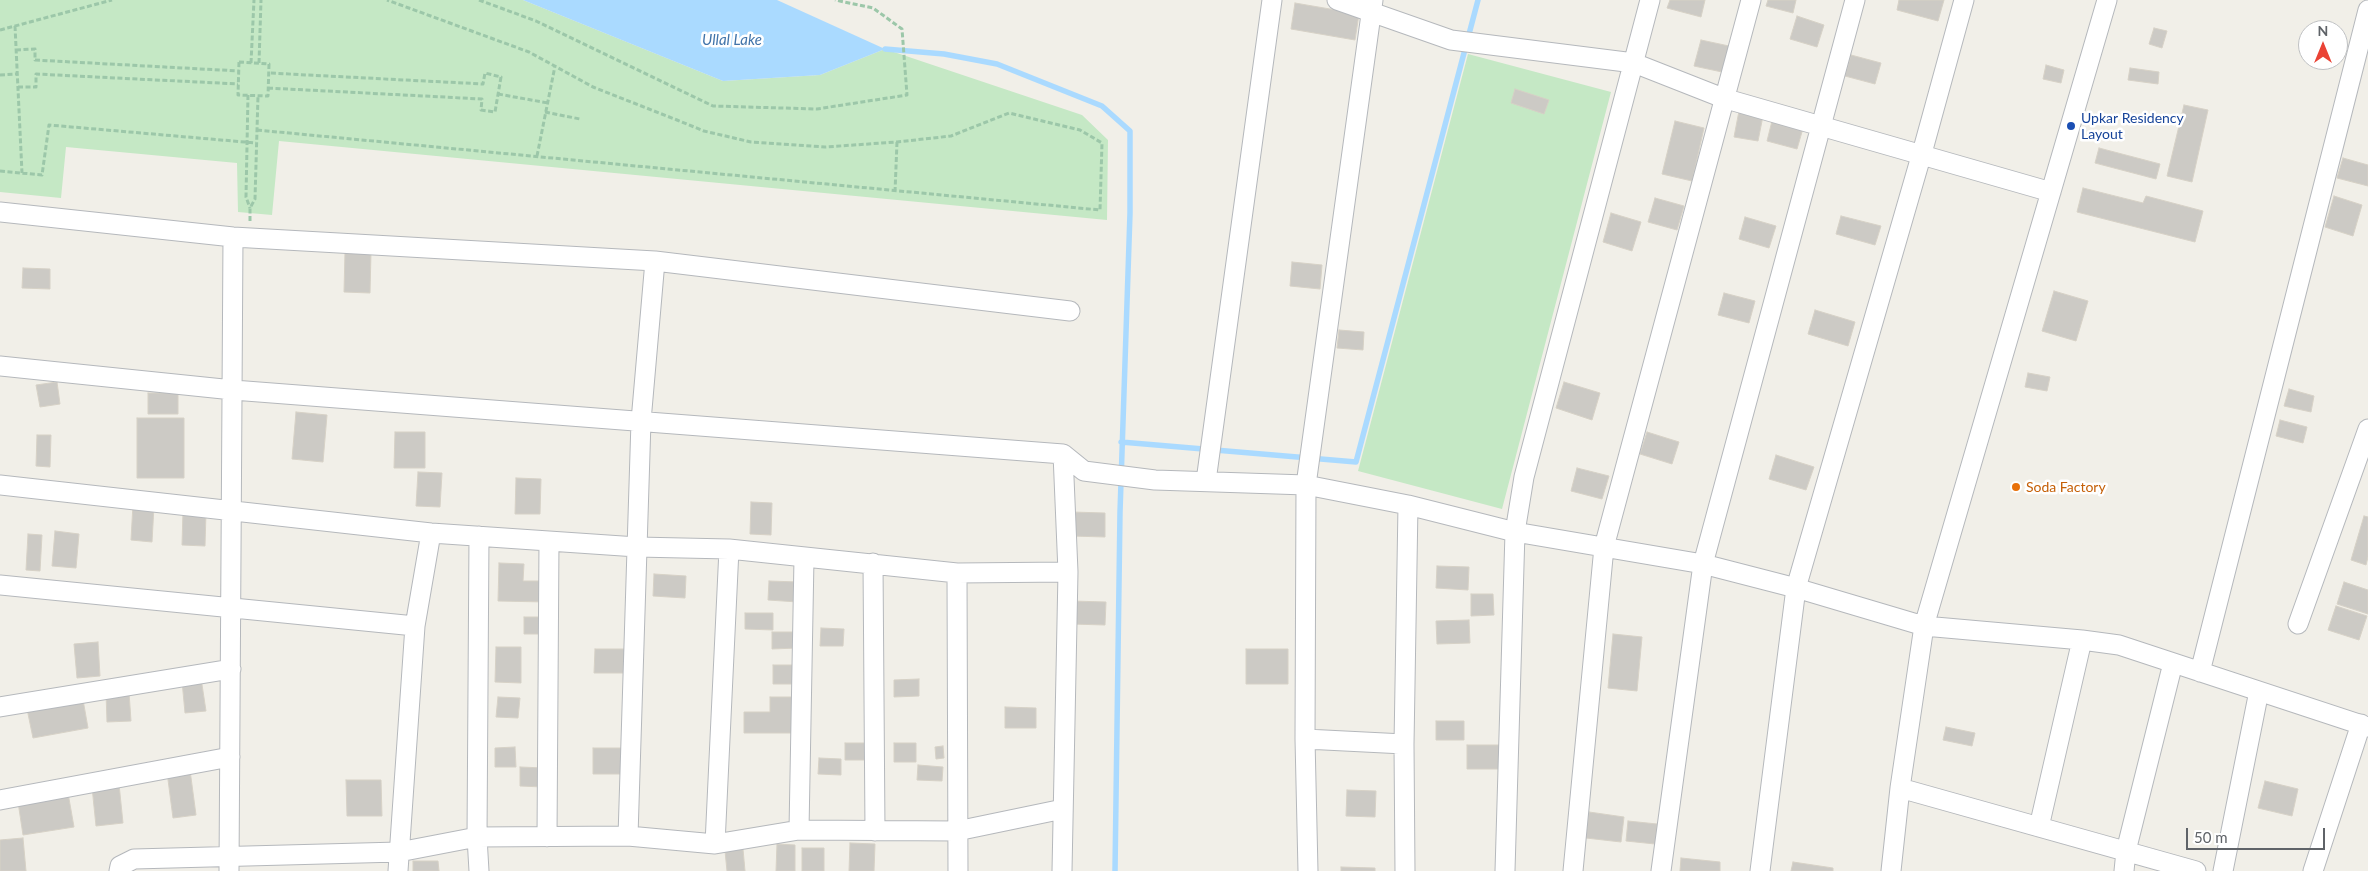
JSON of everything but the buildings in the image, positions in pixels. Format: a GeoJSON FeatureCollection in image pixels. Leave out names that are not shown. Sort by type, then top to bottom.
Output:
{"type":"FeatureCollection","features":[{"type":"Feature","properties":{"kind":"street"},"geometry":{"type":"LineString","coordinates":[[1206,481],[1272,0]]}},
{"type":"Feature","properties":{"kind":"street"},"geometry":{"type":"LineString","coordinates":[[1337,0],[1371,6],[1451,40],[1634,63],[1723,98],[1922,153],[2051,192]]}},
{"type":"Feature","properties":{"kind":"street"},"geometry":{"type":"LineString","coordinates":[[1505,871],[1514,532],[1524,477],[1650,0]]}},
{"type":"Feature","properties":{"kind":"street"},"geometry":{"type":"LineString","coordinates":[[1573,871],[1604,547],[1723,98],[1751,0]]}},
{"type":"Feature","properties":{"kind":"street"},"geometry":{"type":"LineString","coordinates":[[1661,871],[1703,564],[1855,0]]}},
{"type":"Feature","properties":{"kind":"street"},"geometry":{"type":"LineString","coordinates":[[1760,871],[1796,588],[1922,153],[1964,0]]}},
{"type":"Feature","properties":{"kind":"street"},"geometry":{"type":"LineString","coordinates":[[1891,871],[1900,788],[1924,626],[2106,0]]}},
{"type":"Feature","properties":{"kind":"street"},"geometry":{"type":"LineString","coordinates":[[1308,871],[1305,739],[1306,485],[1371,6]]}},
{"type":"Feature","properties":{"kind":"street"},"geometry":{"type":"LineString","coordinates":[[2200,672],[2368,10]]}},
{"type":"Feature","properties":{"kind":"street"},"geometry":{"type":"LineString","coordinates":[[0,212],[233,237],[655,261],[1070,311]]}},
{"type":"Feature","properties":{"kind":"street"},"geometry":{"type":"LineString","coordinates":[[229,864],[233,237]]}},
{"type":"Feature","properties":{"kind":"street"},"geometry":{"type":"LineString","coordinates":[[628,836],[641,421],[655,261]]}},
{"type":"Feature","properties":{"kind":"street"},"geometry":{"type":"LineString","coordinates":[[0,366],[233,390],[1064,454],[1084,471],[1155,480],[1306,485],[1408,505],[1514,532],[1703,564],[1796,588],[1924,626],[2119,645],[2364,726],[2313,871]]}},
{"type":"Feature","properties":{"kind":"street"},"geometry":{"type":"LineString","coordinates":[[2298,624],[2368,429]]}},
{"type":"Feature","properties":{"kind":"street"},"geometry":{"type":"LineString","coordinates":[[1062,871],[1068,572],[1064,454]]}},
{"type":"Feature","properties":{"kind":"street"},"geometry":{"type":"LineString","coordinates":[[0,485],[431,533],[637,546],[729,549],[804,558],[873,562],[957,573],[1068,572]]}},
{"type":"Feature","properties":{"kind":"street"},"geometry":{"type":"LineString","coordinates":[[1405,871],[1404,744],[1408,505]]}},
{"type":"Feature","properties":{"kind":"street"},"geometry":{"type":"LineString","coordinates":[[398,871],[415,626],[431,533]]}},
{"type":"Feature","properties":{"kind":"street"},"geometry":{"type":"LineString","coordinates":[[479,536],[477,837],[479,871]]}},
{"type":"Feature","properties":{"kind":"street"},"geometry":{"type":"LineString","coordinates":[[547,837],[549,541]]}},
{"type":"Feature","properties":{"kind":"street"},"geometry":{"type":"LineString","coordinates":[[715,844],[729,549]]}},
{"type":"Feature","properties":{"kind":"street"},"geometry":{"type":"LineString","coordinates":[[799,830],[804,558]]}},
{"type":"Feature","properties":{"kind":"street"},"geometry":{"type":"LineString","coordinates":[[873,562],[875,831]]}},
{"type":"Feature","properties":{"kind":"street"},"geometry":{"type":"LineString","coordinates":[[957,573],[958,871]]}},
{"type":"Feature","properties":{"kind":"street"},"geometry":{"type":"LineString","coordinates":[[0,585],[415,626]]}},
{"type":"Feature","properties":{"kind":"street"},"geometry":{"type":"LineString","coordinates":[[2039,827],[2082,640]]}},
{"type":"Feature","properties":{"kind":"street"},"geometry":{"type":"LineString","coordinates":[[2124,871],[2126,852],[2173,663]]}},
{"type":"Feature","properties":{"kind":"street"},"geometry":{"type":"LineString","coordinates":[[0,707],[231,669]]}},
{"type":"Feature","properties":{"kind":"street"},"geometry":{"type":"LineString","coordinates":[[2223,871],[2259,691]]}},
{"type":"Feature","properties":{"kind":"street"},"geometry":{"type":"LineString","coordinates":[[1305,739],[1404,744]]}},
{"type":"Feature","properties":{"kind":"street"},"geometry":{"type":"LineString","coordinates":[[0,800],[230,757]]}},
{"type":"Feature","properties":{"kind":"street"},"geometry":{"type":"LineString","coordinates":[[1900,788],[2196,871]]}},
{"type":"Feature","properties":{"kind":"street"},"geometry":{"type":"LineString","coordinates":[[118,871],[120,866],[134,859],[229,864],[399,852],[477,837],[628,836],[715,844],[799,830],[957,831],[1063,809]]}},
{"type":"Feature","properties":{"kind":"path"},"geometry":{"type":"LineString","coordinates":[[0,30],[112,0]]}},
{"type":"Feature","properties":{"kind":"path"},"geometry":{"type":"LineString","coordinates":[[251,63],[254,0]]}},
{"type":"Feature","properties":{"kind":"path"},"geometry":{"type":"LineString","coordinates":[[259,63],[261,0]]}},
{"type":"Feature","properties":{"kind":"path"},"geometry":{"type":"LineString","coordinates":[[257,130],[1100,210],[1102,143],[1080,130],[1009,113],[951,136],[825,147],[751,142],[704,131],[686,124],[593,87],[530,52],[387,0]]}},
{"type":"Feature","properties":{"kind":"path"},"geometry":{"type":"LineString","coordinates":[[479,0],[536,21],[713,106],[816,109],[907,95],[902,29],[873,8],[835,0]]}},
{"type":"Feature","properties":{"kind":"path"},"geometry":{"type":"LineString","coordinates":[[14,26],[22,173]]}},
{"type":"Feature","properties":{"kind":"path"},"geometry":{"type":"LineString","coordinates":[[16,50],[35,49],[35,60],[238,71]]}},
{"type":"Feature","properties":{"kind":"path"},"geometry":{"type":"LineString","coordinates":[[239,62],[259,63],[269,64],[268,96],[238,95],[239,62]]}},
{"type":"Feature","properties":{"kind":"path"},"geometry":{"type":"LineString","coordinates":[[537,156],[555,66]]}},
{"type":"Feature","properties":{"kind":"path"},"geometry":{"type":"LineString","coordinates":[[268,88],[482,99],[481,110],[495,112],[501,77],[486,73],[483,84],[269,73]]}},
{"type":"Feature","properties":{"kind":"path"},"geometry":{"type":"LineString","coordinates":[[0,75],[17,74]]}},
{"type":"Feature","properties":{"kind":"path"},"geometry":{"type":"LineString","coordinates":[[18,87],[36,87],[36,74],[238,84]]}},
{"type":"Feature","properties":{"kind":"path"},"geometry":{"type":"LineString","coordinates":[[498,94],[548,103]]}},
{"type":"Feature","properties":{"kind":"path"},"geometry":{"type":"LineString","coordinates":[[248,95],[246,197],[250,208],[254,198],[258,96]]}},
{"type":"Feature","properties":{"kind":"path"},"geometry":{"type":"LineString","coordinates":[[546,112],[580,119]]}},
{"type":"Feature","properties":{"kind":"path"},"geometry":{"type":"LineString","coordinates":[[0,172],[42,174],[50,125],[256,144]]}},
{"type":"Feature","properties":{"kind":"path"},"geometry":{"type":"LineString","coordinates":[[895,192],[897,142]]}},
{"type":"Feature","properties":{"kind":"green space"},"geometry":{"type":"Polygon","coordinates":[[[0,0],[523,0],[723,81],[820,75],[885,49],[1082,115],[1108,140],[1107,220],[279,141],[272,215],[238,212],[237,163],[66,147],[61,198],[0,192],[0,0]]]}},
{"type":"Feature","properties":{"kind":"green space"},"geometry":{"type":"Polygon","coordinates":[[[1468,54],[1611,92],[1502,509],[1358,471],[1468,54]]]}},
{"type":"Feature","properties":{"kind":"water","name":"Ullal Lake"},"geometry":{"type":"Polygon","coordinates":[[[523,0],[777,0],[885,49],[820,75],[723,81],[523,0]]]}},
{"type":"Feature","properties":{"kind":"waterway"},"geometry":{"type":"LineString","coordinates":[[1121,442],[1356,462],[1478,0]]}},
{"type":"Feature","properties":{"kind":"waterway"},"geometry":{"type":"LineString","coordinates":[[885,49],[944,54],[997,64],[1102,106],[1130,131],[1130,213],[1120,512],[1115,871]]}},
{"type":"Feature","properties":{"kind":"place","name":"Upkar Residency Layout"},"geometry":{"type":"Point","coordinates":[2071,126]}},
{"type":"Feature","properties":{"kind":"place","name":"Soda Factory"},"geometry":{"type":"Point","coordinates":[2016,487]}}]}
